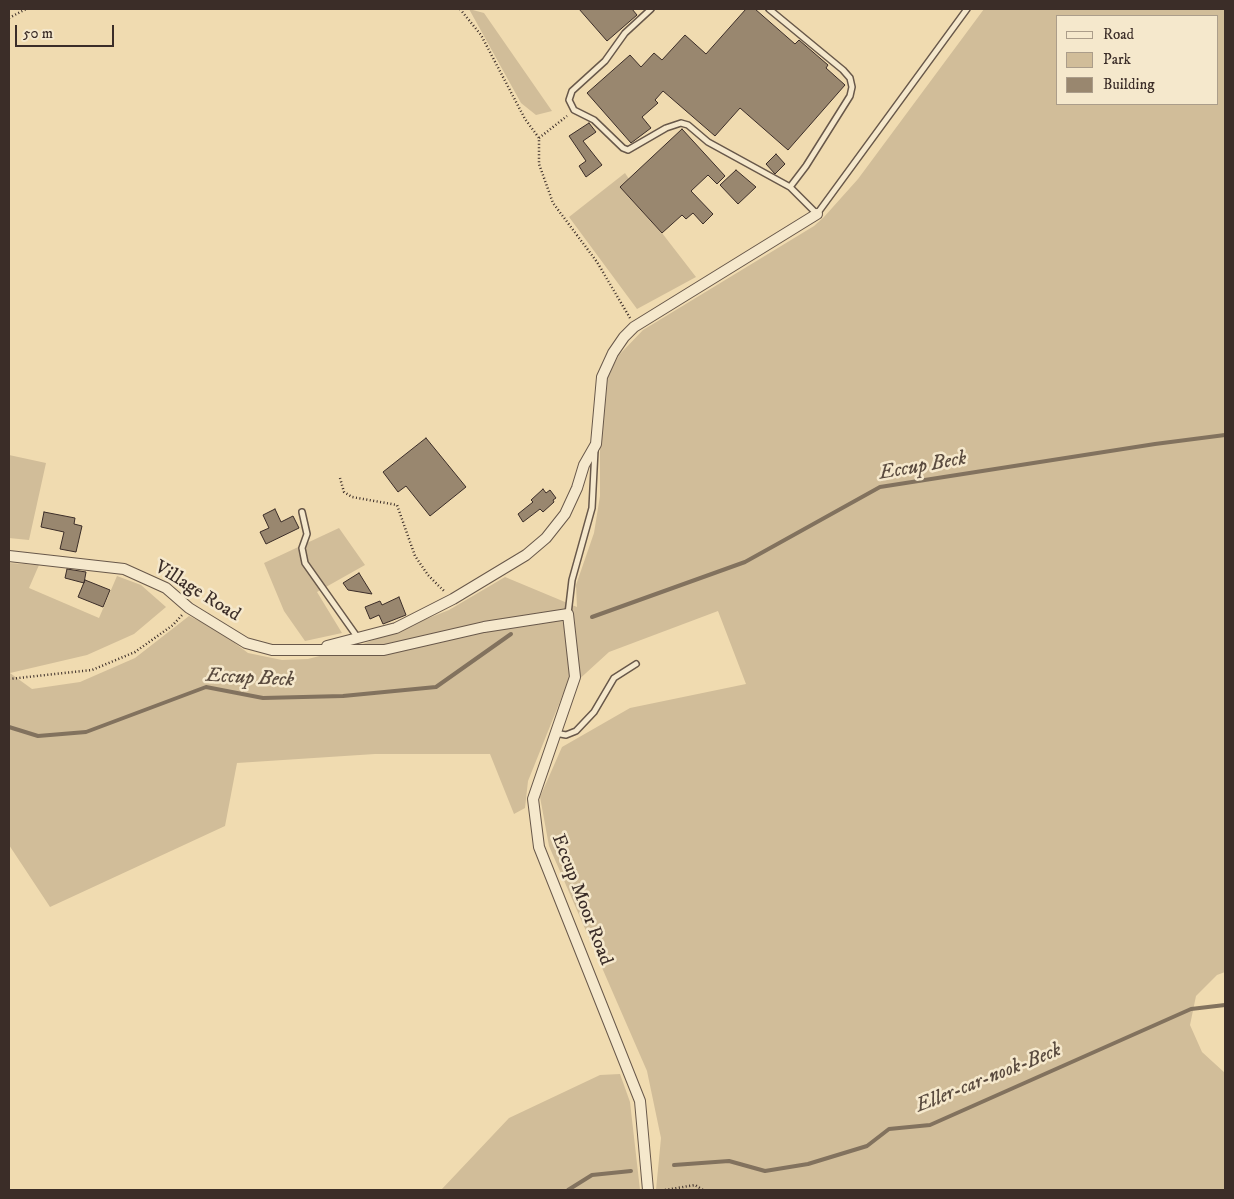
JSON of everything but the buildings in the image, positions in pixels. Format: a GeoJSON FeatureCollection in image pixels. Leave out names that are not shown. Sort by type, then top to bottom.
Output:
{"type":"FeatureCollection","features":[{"type":"Feature","properties":{"kind":"street"},"geometry":{"type":"LineString","coordinates":[[307,651],[396,628],[453,599],[526,555],[546,538],[565,514],[577,488],[584,465],[596,444],[602,376],[612,353],[634,326],[817,214]]}},
{"type":"Feature","properties":{"kind":"street","name":"Village Road"},"geometry":{"type":"LineString","coordinates":[[9,556],[124,569],[166,588],[189,608],[246,643],[272,650],[307,651]]}},
{"type":"Feature","properties":{"kind":"street"},"geometry":{"type":"LineString","coordinates":[[307,651],[384,650],[484,627],[568,614]]}},
{"type":"Feature","properties":{"kind":"street","name":"Eccup Moor Road"},"geometry":{"type":"LineString","coordinates":[[568,614],[575,677],[533,799],[538,847],[640,1101],[648,1190]]}},
{"type":"Feature","properties":{"kind":"lane"},"geometry":{"type":"LineString","coordinates":[[651,9],[626,33],[605,61],[572,91],[569,100],[574,110],[594,120],[623,148],[628,150],[666,128],[681,123],[688,125],[708,142],[790,187],[817,214],[967,9]]}},
{"type":"Feature","properties":{"kind":"lane"},"geometry":{"type":"LineString","coordinates":[[769,9],[843,70],[850,78],[852,87],[850,96],[806,166],[790,187]]}},
{"type":"Feature","properties":{"kind":"lane","name":"Eccup Moor Road"},"geometry":{"type":"LineString","coordinates":[[568,614],[572,580],[592,508],[596,444]]}},
{"type":"Feature","properties":{"kind":"lane"},"geometry":{"type":"LineString","coordinates":[[302,512],[306,534],[302,548],[304,564],[358,639]]}},
{"type":"Feature","properties":{"kind":"lane"},"geometry":{"type":"LineString","coordinates":[[555,734],[566,735],[576,731],[594,712],[614,678],[636,664]]}},
{"type":"Feature","properties":{"kind":"path"},"geometry":{"type":"LineString","coordinates":[[9,18],[26,9]]}},
{"type":"Feature","properties":{"kind":"path"},"geometry":{"type":"LineString","coordinates":[[460,9],[481,34],[525,120],[539,138],[539,164],[553,203],[597,262],[634,326]]}},
{"type":"Feature","properties":{"kind":"path"},"geometry":{"type":"LineString","coordinates":[[539,138],[574,110]]}},
{"type":"Feature","properties":{"kind":"path"},"geometry":{"type":"LineString","coordinates":[[340,478],[344,492],[352,497],[397,505],[415,556],[428,575],[453,599]]}},
{"type":"Feature","properties":{"kind":"path"},"geometry":{"type":"LineString","coordinates":[[9,679],[92,670],[135,652],[173,625],[189,608]]}},
{"type":"Feature","properties":{"kind":"path"},"geometry":{"type":"LineString","coordinates":[[665,1190],[695,1185],[704,1190]]}},
{"type":"Feature","properties":{"kind":"green space"},"geometry":{"type":"Polygon","coordinates":[[[469,9],[484,13],[552,111],[536,115],[521,103],[469,9]]]}},
{"type":"Feature","properties":{"kind":"green space"},"geometry":{"type":"Polygon","coordinates":[[[984,9],[1225,9],[1225,972],[1217,975],[1196,996],[1190,1025],[1202,1052],[1225,1073],[1225,1190],[656,1190],[661,1138],[647,1071],[549,846],[540,797],[562,747],[630,708],[746,684],[718,611],[609,652],[563,694],[528,781],[525,808],[514,814],[490,754],[375,754],[237,763],[225,826],[50,907],[9,845],[9,563],[39,565],[29,588],[99,618],[117,576],[141,585],[166,607],[134,634],[87,655],[10,673],[32,689],[80,682],[135,658],[189,616],[216,629],[248,653],[282,660],[308,659],[358,646],[449,610],[505,577],[577,607],[576,585],[594,533],[600,496],[600,440],[607,378],[619,355],[643,330],[814,226],[858,179],[984,9]]]}},
{"type":"Feature","properties":{"kind":"green space"},"geometry":{"type":"Polygon","coordinates":[[[625,173],[629,179],[620,187],[662,233],[696,277],[637,309],[569,217],[625,173]]]}},
{"type":"Feature","properties":{"kind":"green space"},"geometry":{"type":"Polygon","coordinates":[[[9,455],[46,463],[29,540],[9,538],[9,455]]]}},
{"type":"Feature","properties":{"kind":"green space"},"geometry":{"type":"Polygon","coordinates":[[[339,528],[365,565],[317,592],[342,633],[305,641],[284,611],[264,563],[339,528]]]}},
{"type":"Feature","properties":{"kind":"green space"},"geometry":{"type":"Polygon","coordinates":[[[620,1074],[630,1102],[640,1190],[441,1190],[509,1118],[600,1075],[620,1074]]]}},
{"type":"Feature","properties":{"kind":"waterway","name":"Eccup Beck"},"geometry":{"type":"LineString","coordinates":[[592,617],[745,562],[880,487],[1155,444],[1225,435]]}},
{"type":"Feature","properties":{"kind":"waterway","name":"Eccup Beck"},"geometry":{"type":"LineString","coordinates":[[9,727],[38,736],[86,732],[206,687],[263,698],[343,696],[436,687],[511,634]]}},
{"type":"Feature","properties":{"kind":"waterway","name":"Eller-car-nook-Beck"},"geometry":{"type":"LineString","coordinates":[[674,1165],[729,1161],[765,1171],[808,1164],[867,1146],[889,1129],[930,1125],[1191,1009],[1225,1005]]}},
{"type":"Feature","properties":{"kind":"waterway","name":"Eller-car-nook-Beck"},"geometry":{"type":"LineString","coordinates":[[568,1190],[592,1175],[631,1171]]}}]}
